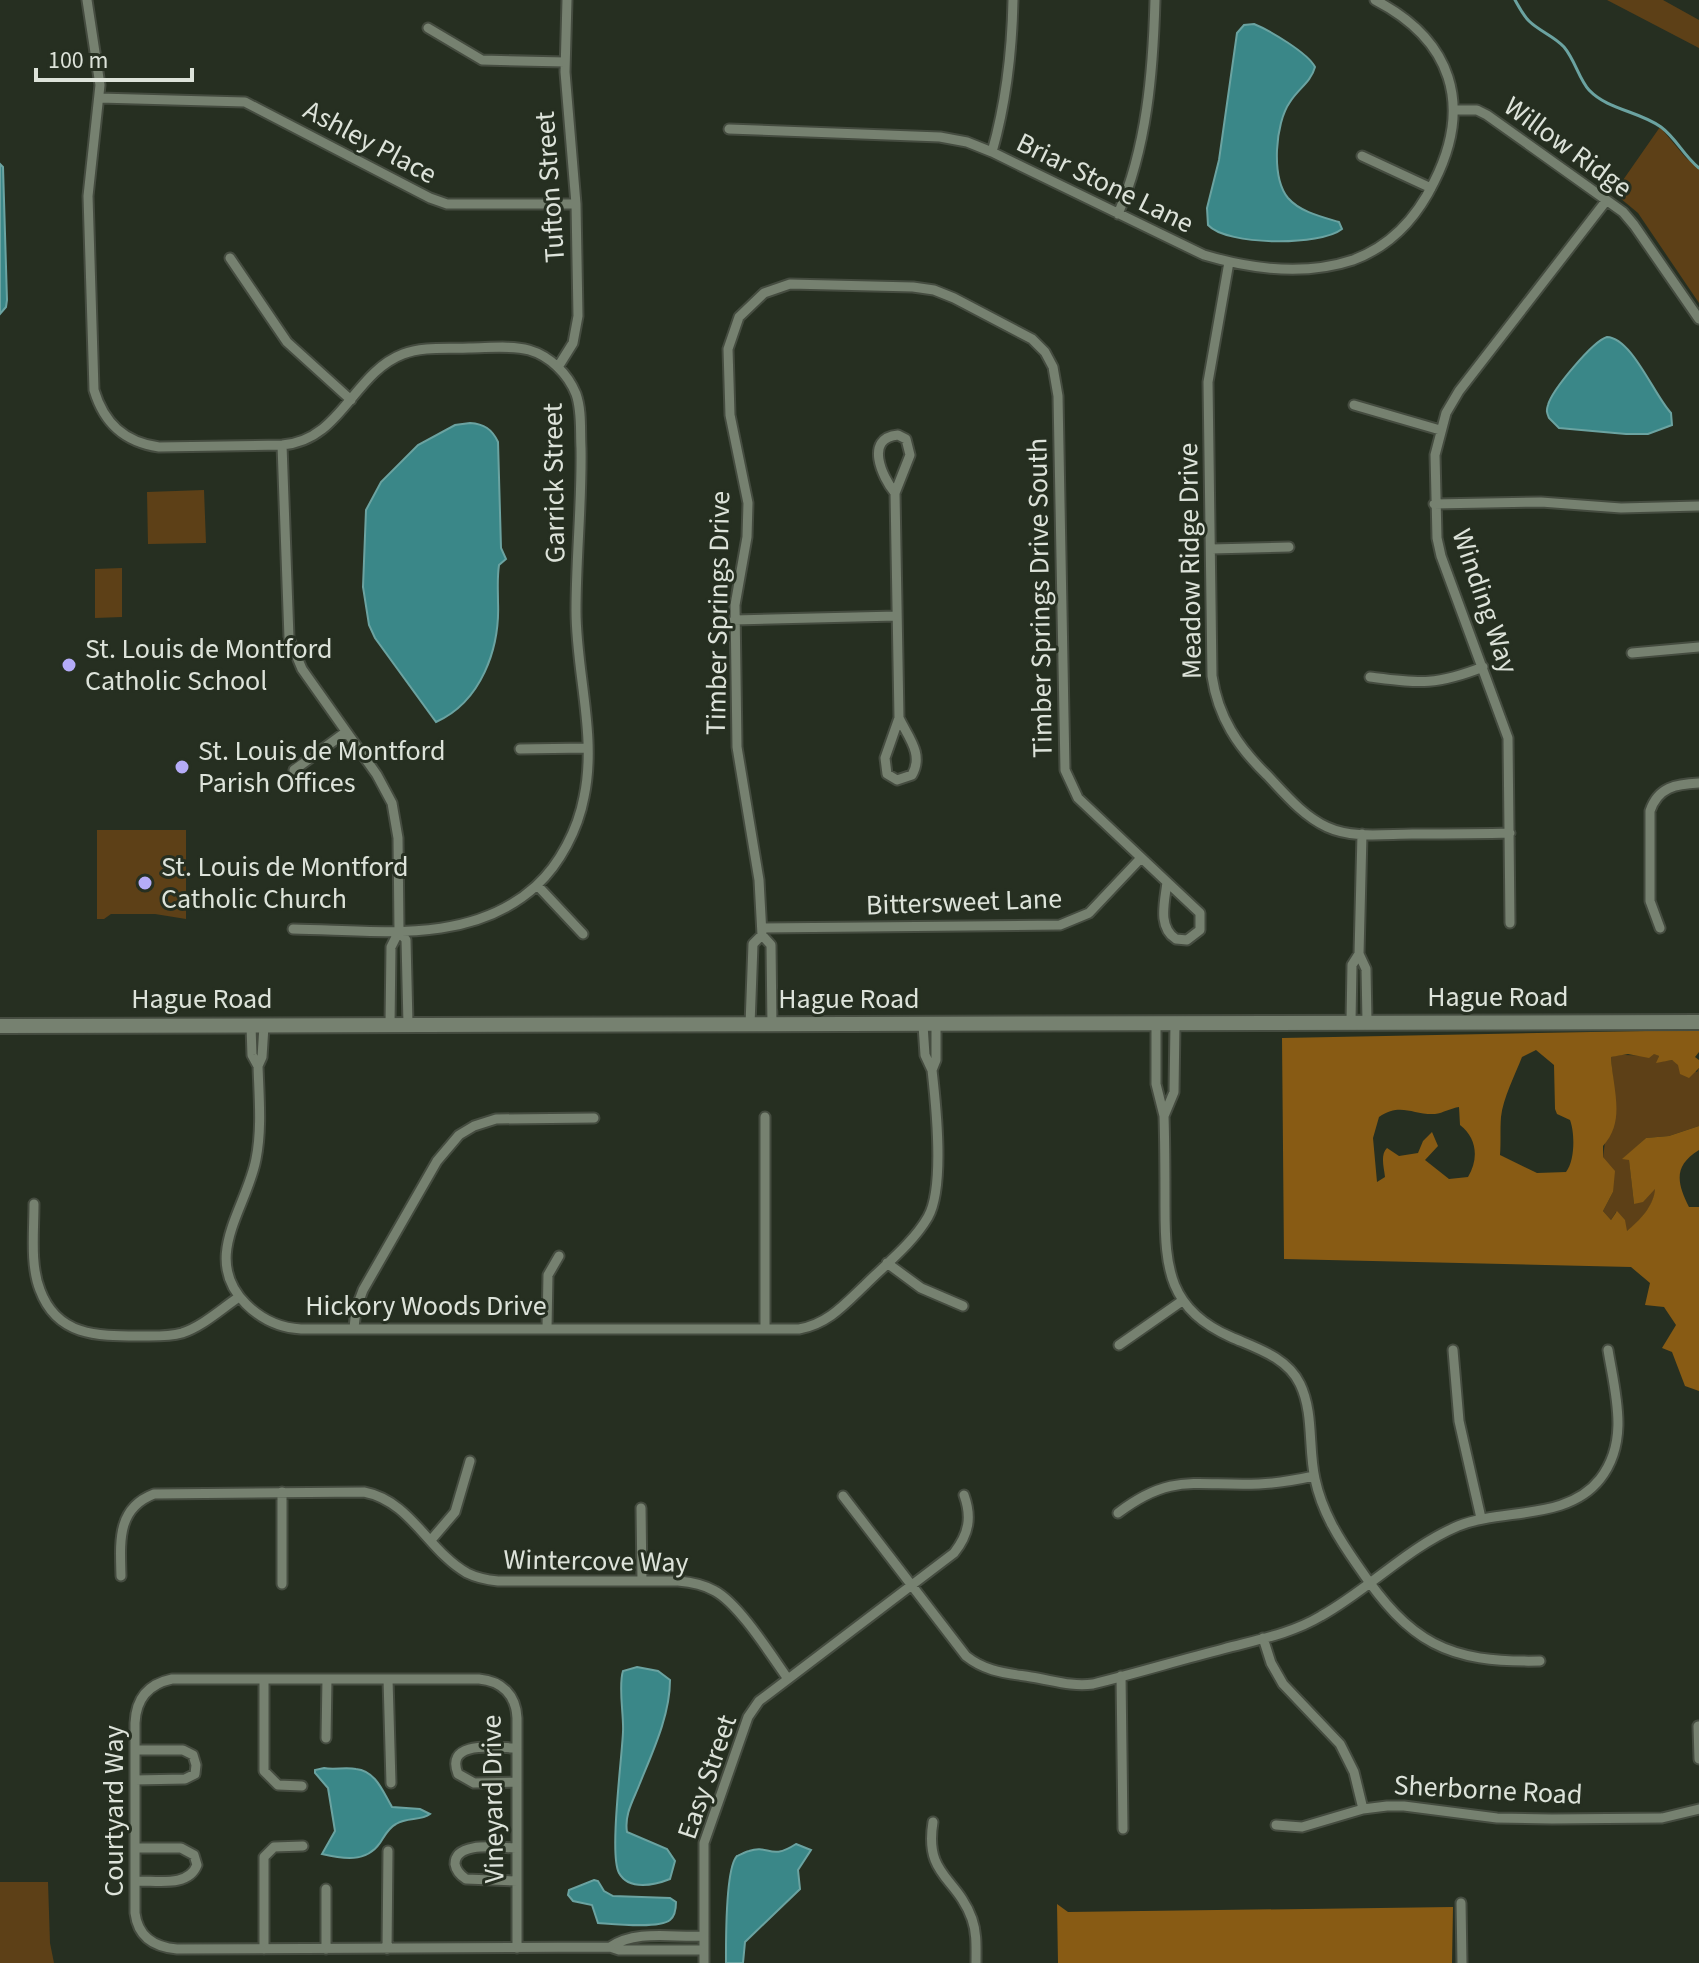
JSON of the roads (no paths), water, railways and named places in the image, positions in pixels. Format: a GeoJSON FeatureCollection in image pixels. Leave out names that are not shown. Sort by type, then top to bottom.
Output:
{"type":"FeatureCollection","features":[{"type":"Feature","properties":{"kind":"street","name":"Garrick Street"},"geometry":{"type":"LineString","coordinates":[[87,0],[99,64],[99,98],[88,196],[94,390],[99,406],[118,432],[144,445],[159,447],[282,445],[307,440],[322,431],[380,368],[396,357],[414,351],[522,349],[538,354],[558,367],[571,384],[580,412],[582,489],[576,612],[587,748],[586,785],[579,817],[568,843],[537,885],[505,908],[471,923],[399,931],[293,929]]}},
{"type":"Feature","properties":{"kind":"street","name":"Tufton Street"},"geometry":{"type":"LineString","coordinates":[[558,367],[571,349],[578,327],[576,204],[565,62],[567,0]]}},
{"type":"Feature","properties":{"kind":"street"},"geometry":{"type":"LineString","coordinates":[[992,152],[1010,57],[1013,0]]}},
{"type":"Feature","properties":{"kind":"street"},"geometry":{"type":"LineString","coordinates":[[1118,214],[1139,152],[1152,63],[1155,0]]}},
{"type":"Feature","properties":{"kind":"street"},"geometry":{"type":"LineString","coordinates":[[1375,0],[1408,19],[1433,47],[1446,71],[1454,110]]}},
{"type":"Feature","properties":{"kind":"street"},"geometry":{"type":"LineString","coordinates":[[428,28],[482,60],[565,62]]}},
{"type":"Feature","properties":{"kind":"street","name":"Ashley Place"},"geometry":{"type":"LineString","coordinates":[[99,98],[245,102],[441,203],[463,206],[576,204]]}},
{"type":"Feature","properties":{"kind":"street","name":"Briar Stone Lane"},"geometry":{"type":"LineString","coordinates":[[729,129],[940,137],[967,142],[1192,250],[1229,262],[1300,269],[1353,259],[1394,237],[1419,209],[1431,188],[1451,139],[1454,110]]}},
{"type":"Feature","properties":{"kind":"street","name":"Willow Ridge"},"geometry":{"type":"LineString","coordinates":[[1454,110],[1477,110],[1487,115],[1623,212],[1699,319]]}},
{"type":"Feature","properties":{"kind":"street"},"geometry":{"type":"LineString","coordinates":[[1362,156],[1431,188]]}},
{"type":"Feature","properties":{"kind":"street","name":"Winding Way"},"geometry":{"type":"LineString","coordinates":[[1510,923],[1508,738],[1441,556],[1434,504],[1434,464],[1440,430],[1459,391],[1606,201]]}},
{"type":"Feature","properties":{"kind":"street"},"geometry":{"type":"LineString","coordinates":[[230,258],[287,342],[351,400]]}},
{"type":"Feature","properties":{"kind":"street","name":"Meadow Ridge Drive"},"geometry":{"type":"LineString","coordinates":[[1229,262],[1209,365],[1212,676],[1218,703],[1230,732],[1253,762],[1311,818],[1336,830],[1362,834],[1510,833]]}},
{"type":"Feature","properties":{"kind":"street","name":"Timber Springs Drive"},"geometry":{"type":"LineString","coordinates":[[772,1025],[771,945],[762,932],[759,880],[738,758],[734,620],[748,512],[730,415],[728,349],[739,317],[755,299],[790,284],[913,287],[943,293],[1023,332]]}},
{"type":"Feature","properties":{"kind":"street","name":"Timber Springs Drive South"},"geometry":{"type":"LineString","coordinates":[[1023,332],[1045,352],[1057,383],[1065,770],[1078,798],[1200,913],[1200,930],[1187,940],[1173,938],[1166,929],[1167,882]]}},
{"type":"Feature","properties":{"kind":"street"},"geometry":{"type":"LineString","coordinates":[[1354,405],[1440,430]]}},
{"type":"Feature","properties":{"kind":"street"},"geometry":{"type":"LineString","coordinates":[[895,493],[882,475],[878,457],[881,442],[886,437],[898,435],[906,439],[910,455],[895,493],[899,718],[884,764],[887,774],[897,780],[912,775],[917,762],[916,748],[899,718]]}},
{"type":"Feature","properties":{"kind":"street"},"geometry":{"type":"LineString","coordinates":[[282,445],[289,638],[302,669],[382,782],[394,810],[398,838],[399,931],[391,947],[390,1024]]}},
{"type":"Feature","properties":{"kind":"street"},"geometry":{"type":"LineString","coordinates":[[1434,504],[1541,502],[1621,508],[1699,506]]}},
{"type":"Feature","properties":{"kind":"street"},"geometry":{"type":"LineString","coordinates":[[1211,549],[1289,547]]}},
{"type":"Feature","properties":{"kind":"street"},"geometry":{"type":"LineString","coordinates":[[734,620],[897,616]]}},
{"type":"Feature","properties":{"kind":"street"},"geometry":{"type":"LineString","coordinates":[[1632,653],[1699,647]]}},
{"type":"Feature","properties":{"kind":"street"},"geometry":{"type":"LineString","coordinates":[[1370,677],[1443,682],[1483,667]]}},
{"type":"Feature","properties":{"kind":"street"},"geometry":{"type":"LineString","coordinates":[[294,770],[346,732]]}},
{"type":"Feature","properties":{"kind":"street"},"geometry":{"type":"LineString","coordinates":[[520,749],[587,748]]}},
{"type":"Feature","properties":{"kind":"street"},"geometry":{"type":"LineString","coordinates":[[1660,928],[1650,901],[1650,811],[1654,800],[1668,787],[1699,783]]}},
{"type":"Feature","properties":{"kind":"street"},"geometry":{"type":"LineString","coordinates":[[1362,834],[1359,954],[1366,969],[1367,1021]]}},
{"type":"Feature","properties":{"kind":"street","name":"Bittersweet Lane"},"geometry":{"type":"LineString","coordinates":[[762,932],[1060,925],[1089,913],[1141,858]]}},
{"type":"Feature","properties":{"kind":"street"},"geometry":{"type":"LineString","coordinates":[[537,885],[583,934]]}},
{"type":"Feature","properties":{"kind":"street"},"geometry":{"type":"LineString","coordinates":[[399,931],[406,940],[408,1024]]}},
{"type":"Feature","properties":{"kind":"street","name":"Timber Springs Drive"},"geometry":{"type":"LineString","coordinates":[[750,1025],[753,944],[762,932]]}},
{"type":"Feature","properties":{"kind":"street"},"geometry":{"type":"LineString","coordinates":[[1351,1021],[1352,965],[1359,954]]}},
{"type":"Feature","properties":{"kind":"street","name":"Hague Road"},"geometry":{"type":"LineString","coordinates":[[0,1026],[1699,1022]]}},
{"type":"Feature","properties":{"kind":"street"},"geometry":{"type":"LineString","coordinates":[[1156,1023],[1156,1084],[1164,1116],[1165,1247],[1169,1273],[1182,1301],[1212,1328],[1277,1359],[1291,1370],[1301,1384],[1306,1402],[1314,1476],[1333,1527],[1370,1584],[1400,1619],[1438,1646],[1480,1660],[1540,1661]]}},
{"type":"Feature","properties":{"kind":"street"},"geometry":{"type":"LineString","coordinates":[[1164,1116],[1174,1092],[1175,1023]]}},
{"type":"Feature","properties":{"kind":"street","name":"Hickory Woods Drive"},"geometry":{"type":"LineString","coordinates":[[239,1297],[261,1318],[301,1329],[799,1329],[827,1319],[921,1227],[934,1204],[937,1187],[936,1105],[932,1070],[925,1055],[930,1025]]}},
{"type":"Feature","properties":{"kind":"street"},"geometry":{"type":"LineString","coordinates":[[34,1204],[35,1266],[40,1290],[54,1313],[76,1329],[105,1336],[171,1335],[199,1324],[239,1297],[226,1256],[232,1224],[253,1173],[258,1149],[258,1066],[252,1055],[258,1026]]}},
{"type":"Feature","properties":{"kind":"street"},"geometry":{"type":"LineString","coordinates":[[765,1117],[765,1329]]}},
{"type":"Feature","properties":{"kind":"street"},"geometry":{"type":"LineString","coordinates":[[354,1328],[356,1309],[363,1290],[441,1154],[459,1135],[496,1119],[594,1118]]}},
{"type":"Feature","properties":{"kind":"street"},"geometry":{"type":"LineString","coordinates":[[547,1328],[548,1275],[559,1256]]}},
{"type":"Feature","properties":{"kind":"street"},"geometry":{"type":"LineString","coordinates":[[887,1263],[921,1288],[963,1306]]}},
{"type":"Feature","properties":{"kind":"street"},"geometry":{"type":"LineString","coordinates":[[1119,1345],[1182,1301]]}},
{"type":"Feature","properties":{"kind":"street"},"geometry":{"type":"LineString","coordinates":[[1453,1350],[1459,1421],[1481,1518]]}},
{"type":"Feature","properties":{"kind":"street"},"geometry":{"type":"LineString","coordinates":[[843,1496],[957,1648],[974,1662],[1006,1675],[1075,1685],[1121,1676],[1302,1626],[1443,1534],[1481,1518],[1547,1508],[1567,1503],[1585,1493],[1600,1479],[1616,1446],[1619,1423],[1608,1350]]}},
{"type":"Feature","properties":{"kind":"street"},"geometry":{"type":"LineString","coordinates":[[431,1540],[455,1512],[470,1461]]}},
{"type":"Feature","properties":{"kind":"street"},"geometry":{"type":"LineString","coordinates":[[1118,1513],[1139,1497],[1179,1483],[1257,1484],[1314,1476]]}},
{"type":"Feature","properties":{"kind":"street","name":"Wintercove Way"},"geometry":{"type":"LineString","coordinates":[[121,1576],[120,1537],[123,1521],[132,1508],[146,1497],[164,1492],[350,1491],[381,1496],[393,1503],[459,1568],[486,1579],[689,1582],[702,1585],[725,1597],[788,1679]]}},
{"type":"Feature","properties":{"kind":"street"},"geometry":{"type":"LineString","coordinates":[[282,1492],[282,1584]]}},
{"type":"Feature","properties":{"kind":"street","name":"Easy Street"},"geometry":{"type":"LineString","coordinates":[[704,1963],[703,1857],[709,1826],[748,1717],[759,1701],[946,1560],[966,1535],[969,1514],[964,1495]]}},
{"type":"Feature","properties":{"kind":"street"},"geometry":{"type":"LineString","coordinates":[[641,1508],[642,1581]]}},
{"type":"Feature","properties":{"kind":"street"},"geometry":{"type":"LineString","coordinates":[[1263,1638],[1271,1663],[1283,1684],[1340,1744],[1354,1772],[1363,1809]]}},
{"type":"Feature","properties":{"kind":"street"},"geometry":{"type":"LineString","coordinates":[[1121,1676],[1123,1829]]}},
{"type":"Feature","properties":{"kind":"street","name":"Vineyard Drive"},"geometry":{"type":"LineString","coordinates":[[145,1693],[157,1683],[172,1679],[479,1679],[498,1684],[507,1691],[515,1705],[517,1948]]}},
{"type":"Feature","properties":{"kind":"street"},"geometry":{"type":"LineString","coordinates":[[264,1679],[264,1771],[278,1785],[302,1786]]}},
{"type":"Feature","properties":{"kind":"street"},"geometry":{"type":"LineString","coordinates":[[326,1738],[327,1679]]}},
{"type":"Feature","properties":{"kind":"street"},"geometry":{"type":"LineString","coordinates":[[388,1679],[391,1783]]}},
{"type":"Feature","properties":{"kind":"street","name":"Courtyard Way"},"geometry":{"type":"LineString","coordinates":[[145,1693],[136,1712],[136,1919],[144,1935],[156,1945],[177,1949],[610,1947],[619,1950],[704,1950]]}},
{"type":"Feature","properties":{"kind":"street"},"geometry":{"type":"LineString","coordinates":[[1698,1726],[1699,1759]]}},
{"type":"Feature","properties":{"kind":"street"},"geometry":{"type":"LineString","coordinates":[[517,1748],[468,1748],[460,1753],[455,1764],[458,1774],[474,1783],[517,1782]]}},
{"type":"Feature","properties":{"kind":"street"},"geometry":{"type":"LineString","coordinates":[[135,1750],[183,1750],[193,1755],[196,1765],[195,1774],[185,1779],[135,1780]]}},
{"type":"Feature","properties":{"kind":"street","name":"Sherborne Road"},"geometry":{"type":"LineString","coordinates":[[1276,1825],[1302,1827],[1363,1809],[1404,1806],[1497,1818],[1552,1819],[1662,1818],[1699,1809]]}},
{"type":"Feature","properties":{"kind":"street"},"geometry":{"type":"LineString","coordinates":[[933,1822],[931,1852],[939,1870],[966,1905],[972,1919],[976,1963]]}},
{"type":"Feature","properties":{"kind":"street"},"geometry":{"type":"LineString","coordinates":[[264,1949],[264,1857],[274,1847],[303,1846]]}},
{"type":"Feature","properties":{"kind":"street"},"geometry":{"type":"LineString","coordinates":[[135,1848],[185,1849],[194,1855],[197,1865],[192,1876],[184,1880],[135,1881]]}},
{"type":"Feature","properties":{"kind":"street"},"geometry":{"type":"LineString","coordinates":[[517,1848],[466,1849],[457,1855],[455,1862],[456,1870],[466,1879],[517,1881]]}},
{"type":"Feature","properties":{"kind":"street"},"geometry":{"type":"LineString","coordinates":[[387,1949],[388,1851]]}},
{"type":"Feature","properties":{"kind":"street"},"geometry":{"type":"LineString","coordinates":[[326,1889],[326,1949]]}},
{"type":"Feature","properties":{"kind":"street"},"geometry":{"type":"LineString","coordinates":[[1461,1903],[1462,1963]]}},
{"type":"Feature","properties":{"kind":"street","name":"Courtyard Way"},"geometry":{"type":"LineString","coordinates":[[610,1947],[632,1937],[704,1936]]}},
{"type":"Feature","properties":{"kind":"water"},"geometry":{"type":"Polygon","coordinates":[[[1254,24],[1297,49],[1315,67],[1285,111],[1278,136],[1277,164],[1283,189],[1293,203],[1339,222],[1342,229],[1331,235],[1295,241],[1253,240],[1218,232],[1208,225],[1207,208],[1219,160],[1237,33],[1244,25],[1254,24]]]}},
{"type":"Feature","properties":{"kind":"water"},"geometry":{"type":"Polygon","coordinates":[[[0,164],[3,167],[7,300],[0,314],[0,164]]]}},
{"type":"Feature","properties":{"kind":"water"},"geometry":{"type":"Polygon","coordinates":[[[1607,337],[1616,340],[1634,357],[1671,413],[1672,425],[1648,434],[1626,434],[1559,428],[1549,418],[1547,407],[1557,389],[1583,356],[1607,337]]]}},
{"type":"Feature","properties":{"kind":"water"},"geometry":{"type":"Polygon","coordinates":[[[470,423],[487,428],[498,442],[501,548],[506,559],[499,565],[498,620],[485,672],[465,701],[436,722],[375,638],[369,625],[363,587],[366,510],[381,482],[418,445],[455,425],[470,423]]]}},
{"type":"Feature","properties":{"kind":"water"},"geometry":{"type":"Polygon","coordinates":[[[637,1667],[658,1671],[670,1680],[660,1733],[628,1813],[627,1832],[667,1849],[675,1861],[670,1879],[643,1885],[623,1879],[616,1863],[615,1847],[623,1732],[622,1677],[623,1671],[637,1667]]]}},
{"type":"Feature","properties":{"kind":"water"},"geometry":{"type":"Polygon","coordinates":[[[315,1770],[363,1771],[378,1783],[392,1807],[420,1809],[430,1814],[393,1826],[374,1849],[361,1857],[322,1854],[335,1831],[328,1788],[315,1773],[315,1770]]]}},
{"type":"Feature","properties":{"kind":"water"},"geometry":{"type":"Polygon","coordinates":[[[796,1844],[811,1850],[798,1870],[800,1889],[745,1942],[743,1963],[726,1963],[728,1890],[737,1856],[756,1849],[780,1851],[796,1844]]]}},
{"type":"Feature","properties":{"kind":"water"},"geometry":{"type":"Polygon","coordinates":[[[594,1880],[613,1896],[670,1898],[676,1902],[674,1914],[670,1920],[656,1924],[598,1923],[592,1905],[573,1901],[568,1895],[569,1890],[594,1880]]]}},
{"type":"Feature","properties":{"kind":"waterway"},"geometry":{"type":"LineString","coordinates":[[1515,0],[1529,21],[1564,47],[1589,90],[1605,102],[1661,127],[1699,168]]}},
{"type":"Feature","properties":{"kind":"place","name":"St. Louis de Montford Catholic School"},"geometry":{"type":"Point","coordinates":[69,665]}},
{"type":"Feature","properties":{"kind":"place","name":"St. Louis de Montford Parish Offices"},"geometry":{"type":"Point","coordinates":[182,767]}},
{"type":"Feature","properties":{"kind":"place","name":"St. Louis de Montford Catholic Church"},"geometry":{"type":"Point","coordinates":[145,883]}}]}
